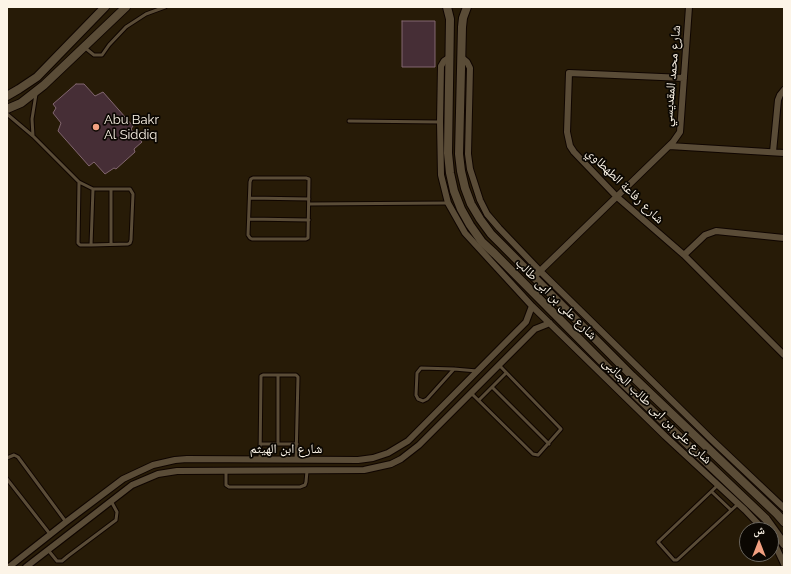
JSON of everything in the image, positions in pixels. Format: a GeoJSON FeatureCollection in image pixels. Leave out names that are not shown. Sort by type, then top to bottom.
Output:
{"type":"FeatureCollection","features":[{"type":"Feature","properties":{"kind":"street"},"geometry":{"type":"LineString","coordinates":[[7,96],[37,77],[105,7]]}},
{"type":"Feature","properties":{"kind":"street"},"geometry":{"type":"LineString","coordinates":[[7,109],[21,103],[37,91],[126,7]]}},
{"type":"Feature","properties":{"kind":"street","name":"شارع على بن ابى طالب"},"geometry":{"type":"LineString","coordinates":[[447,7],[450,19],[448,153],[450,173],[454,191],[461,209],[470,225],[482,242],[594,360],[624,384],[766,519],[784,544]]}},
{"type":"Feature","properties":{"kind":"street","name":"شارع على بن ابى طالب"},"geometry":{"type":"LineString","coordinates":[[467,7],[462,23],[459,154],[465,188],[471,204],[480,219],[491,234],[632,376],[784,522]]}},
{"type":"Feature","properties":{"kind":"street","name":"شارع محمد المقديسي"},"geometry":{"type":"LineString","coordinates":[[533,277],[669,146],[680,132],[689,7]]}},
{"type":"Feature","properties":{"kind":"street","name":"شارع على بن ابى طالب الجانبى"},"geometry":{"type":"LineString","coordinates":[[450,57],[444,61],[441,66],[441,175],[448,203],[465,233],[532,306],[594,360],[665,436],[756,522]]}},
{"type":"Feature","properties":{"kind":"street","name":"شارع على بن ابى طالب الجانبى"},"geometry":{"type":"LineString","coordinates":[[461,57],[467,62],[470,68],[468,154],[470,169],[474,185],[487,214],[540,271],[711,439],[784,508]]}},
{"type":"Feature","properties":{"kind":"street","name":"شارع رفاعة الطهطاوي"},"geometry":{"type":"LineString","coordinates":[[684,78],[569,73],[567,132],[570,146],[616,196],[684,255],[784,355]]}},
{"type":"Feature","properties":{"kind":"street"},"geometry":{"type":"LineString","coordinates":[[773,152],[778,100],[784,90]]}},
{"type":"Feature","properties":{"kind":"street"},"geometry":{"type":"LineString","coordinates":[[669,146],[784,153]]}},
{"type":"Feature","properties":{"kind":"street"},"geometry":{"type":"LineString","coordinates":[[684,255],[705,235],[716,231],[784,238]]}},
{"type":"Feature","properties":{"kind":"street","name":"شارع ابن الهيثم"},"geometry":{"type":"LineString","coordinates":[[9,567],[123,479],[153,465],[187,459],[365,460],[388,454],[408,441],[526,322],[532,306]]}},
{"type":"Feature","properties":{"kind":"street","name":"شارع ابن الهيثم"},"geometry":{"type":"LineString","coordinates":[[26,567],[132,485],[158,474],[177,471],[364,470],[382,467],[396,461],[410,453],[419,445],[535,329],[550,323]]}},
{"type":"Feature","properties":{"kind":"street"},"geometry":{"type":"LineString","coordinates":[[624,384],[632,376]]}},
{"type":"Feature","properties":{"kind":"street"},"geometry":{"type":"LineString","coordinates":[[278,460],[278,470]]}},
{"type":"Feature","properties":{"kind":"street"},"geometry":{"type":"LineString","coordinates":[[779,553],[784,564]]}},
{"type":"Feature","properties":{"kind":"lane"},"geometry":{"type":"LineString","coordinates":[[84,47],[94,55],[102,55],[126,27],[146,14],[165,7]]}},
{"type":"Feature","properties":{"kind":"lane"},"geometry":{"type":"LineString","coordinates":[[34,136],[32,119],[33,105],[37,91]]}},
{"type":"Feature","properties":{"kind":"lane"},"geometry":{"type":"LineString","coordinates":[[7,114],[34,136],[78,182],[93,189],[130,189],[133,194],[130,243],[80,245],[77,241],[78,182]]}},
{"type":"Feature","properties":{"kind":"lane"},"geometry":{"type":"LineString","coordinates":[[349,121],[440,122]]}},
{"type":"Feature","properties":{"kind":"lane"},"geometry":{"type":"LineString","coordinates":[[253,178],[306,178],[308,180],[308,238],[252,239],[248,235],[250,198],[250,182],[253,178]]}},
{"type":"Feature","properties":{"kind":"lane"},"geometry":{"type":"LineString","coordinates":[[91,245],[93,189]]}},
{"type":"Feature","properties":{"kind":"lane"},"geometry":{"type":"LineString","coordinates":[[110,189],[110,244]]}},
{"type":"Feature","properties":{"kind":"lane"},"geometry":{"type":"LineString","coordinates":[[250,198],[308,199]]}},
{"type":"Feature","properties":{"kind":"lane"},"geometry":{"type":"LineString","coordinates":[[308,204],[448,203]]}},
{"type":"Feature","properties":{"kind":"lane"},"geometry":{"type":"LineString","coordinates":[[249,219],[308,220]]}},
{"type":"Feature","properties":{"kind":"lane"},"geometry":{"type":"LineString","coordinates":[[471,393],[532,454],[538,455],[549,444],[560,432],[560,427],[499,365]]}},
{"type":"Feature","properties":{"kind":"lane"},"geometry":{"type":"LineString","coordinates":[[454,369],[427,399],[423,401],[418,399],[416,395],[417,373],[419,369],[424,367],[454,369],[478,371]]}},
{"type":"Feature","properties":{"kind":"lane"},"geometry":{"type":"LineString","coordinates":[[479,400],[506,373]]}},
{"type":"Feature","properties":{"kind":"lane"},"geometry":{"type":"LineString","coordinates":[[260,460],[260,378],[263,375],[296,375],[298,377],[296,460]]}},
{"type":"Feature","properties":{"kind":"lane"},"geometry":{"type":"LineString","coordinates":[[278,375],[278,444]]}},
{"type":"Feature","properties":{"kind":"lane"},"geometry":{"type":"LineString","coordinates":[[492,387],[549,444]]}},
{"type":"Feature","properties":{"kind":"lane"},"geometry":{"type":"LineString","coordinates":[[260,444],[297,444]]}},
{"type":"Feature","properties":{"kind":"lane"},"geometry":{"type":"LineString","coordinates":[[7,458],[14,455],[18,457],[66,522]]}},
{"type":"Feature","properties":{"kind":"lane"},"geometry":{"type":"LineString","coordinates":[[226,471],[226,486],[229,487],[300,487],[305,485],[307,471]]}},
{"type":"Feature","properties":{"kind":"lane"},"geometry":{"type":"LineString","coordinates":[[7,478],[50,534]]}},
{"type":"Feature","properties":{"kind":"lane"},"geometry":{"type":"LineString","coordinates":[[718,486],[658,542],[674,560],[677,560],[738,504]]}},
{"type":"Feature","properties":{"kind":"lane"},"geometry":{"type":"LineString","coordinates":[[712,492],[731,510]]}},
{"type":"Feature","properties":{"kind":"lane"},"geometry":{"type":"LineString","coordinates":[[48,550],[57,561],[60,562],[75,552],[116,520],[117,512],[111,501]]}},
{"type":"Feature","properties":{"kind":"building"},"geometry":{"type":"Polygon","coordinates":[[[402,21],[435,21],[435,67],[402,67],[402,21]]]}},
{"type":"Feature","properties":{"kind":"building","name":"Abu Bakr Al Siddiq"},"geometry":{"type":"Polygon","coordinates":[[[76,84],[84,84],[95,96],[103,92],[133,126],[131,129],[142,142],[134,149],[135,152],[116,169],[114,168],[105,174],[94,162],[89,166],[58,131],[61,123],[53,113],[56,108],[53,104],[76,84]]]}},
{"type":"Feature","properties":{"kind":"place","name":"Abu Bakr Al Siddiq"},"geometry":{"type":"Point","coordinates":[96,127]}}]}
